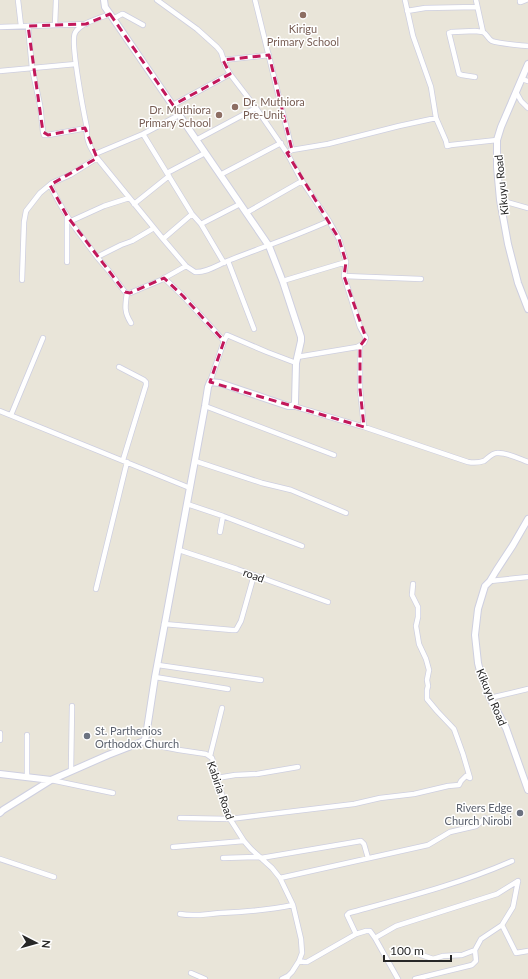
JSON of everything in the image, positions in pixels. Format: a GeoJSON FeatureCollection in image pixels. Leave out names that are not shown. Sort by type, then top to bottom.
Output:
{"type":"FeatureCollection","features":[{"type":"Feature","properties":{"kind":"main road"},"geometry":{"type":"LineString","coordinates":[[0,813],[51,780],[144,741],[164,624],[210,382],[220,383],[288,406],[293,406],[295,403],[297,360],[301,337],[283,282],[269,246],[111,17],[105,7],[104,0]]}},
{"type":"Feature","properties":{"kind":"main road","name":"Kikuyu Road"},"geometry":{"type":"LineString","coordinates":[[528,64],[525,80],[516,92],[497,140],[497,168],[500,200],[508,244],[518,283],[528,309]]}},
{"type":"Feature","properties":{"kind":"main road","name":"Kikuyu Road"},"geometry":{"type":"LineString","coordinates":[[528,519],[490,581],[485,586],[478,609],[475,634],[478,663],[481,675],[490,698],[506,728],[528,790]]}},
{"type":"Feature","properties":{"kind":"main road"},"geometry":{"type":"LineString","coordinates":[[0,774],[51,780]]}},
{"type":"Feature","properties":{"kind":"street"},"geometry":{"type":"LineString","coordinates":[[18,0],[21,26]]}},
{"type":"Feature","properties":{"kind":"street"},"geometry":{"type":"LineString","coordinates":[[55,25],[56,0]]}},
{"type":"Feature","properties":{"kind":"street"},"geometry":{"type":"LineString","coordinates":[[157,0],[197,29],[221,52],[230,74],[281,143],[302,181],[329,221],[339,239],[346,262],[344,276],[360,327],[366,338],[364,343],[360,346],[311,355],[297,360],[267,352],[229,335],[226,336],[210,382]]}},
{"type":"Feature","properties":{"kind":"street"},"geometry":{"type":"LineString","coordinates":[[255,0],[292,150]]}},
{"type":"Feature","properties":{"kind":"street"},"geometry":{"type":"LineString","coordinates":[[405,0],[413,36],[431,87],[436,118],[447,146],[497,140]]}},
{"type":"Feature","properties":{"kind":"street"},"geometry":{"type":"LineString","coordinates":[[476,0],[483,32]]}},
{"type":"Feature","properties":{"kind":"street"},"geometry":{"type":"LineString","coordinates":[[520,0],[520,2],[526,0]]}},
{"type":"Feature","properties":{"kind":"street"},"geometry":{"type":"LineString","coordinates":[[407,11],[425,8],[477,7]]}},
{"type":"Feature","properties":{"kind":"street"},"geometry":{"type":"LineString","coordinates":[[143,24],[122,14],[86,24],[78,28],[74,34],[76,64],[87,128],[86,132],[90,147],[96,156],[186,266],[195,272],[205,271],[329,221]]}},
{"type":"Feature","properties":{"kind":"street"},"geometry":{"type":"LineString","coordinates":[[0,27],[86,24]]}},
{"type":"Feature","properties":{"kind":"street"},"geometry":{"type":"LineString","coordinates":[[28,26],[32,68],[40,105],[44,135],[87,128]]}},
{"type":"Feature","properties":{"kind":"street"},"geometry":{"type":"LineString","coordinates":[[475,77],[459,74],[450,33],[475,31],[483,32],[487,34],[491,40],[528,46]]}},
{"type":"Feature","properties":{"kind":"street"},"geometry":{"type":"LineString","coordinates":[[223,60],[269,55]]}},
{"type":"Feature","properties":{"kind":"street"},"geometry":{"type":"LineString","coordinates":[[0,71],[76,64]]}},
{"type":"Feature","properties":{"kind":"street"},"geometry":{"type":"LineString","coordinates":[[173,105],[230,74]]}},
{"type":"Feature","properties":{"kind":"street"},"geometry":{"type":"LineString","coordinates":[[516,92],[521,101],[528,108]]}},
{"type":"Feature","properties":{"kind":"street"},"geometry":{"type":"LineString","coordinates":[[196,140],[256,108]]}},
{"type":"Feature","properties":{"kind":"street"},"geometry":{"type":"LineString","coordinates":[[22,280],[24,222],[26,211],[40,193],[50,185],[70,175],[96,156],[179,115]]}},
{"type":"Feature","properties":{"kind":"street"},"geometry":{"type":"LineString","coordinates":[[287,153],[292,150],[328,144],[436,118]]}},
{"type":"Feature","properties":{"kind":"street"},"geometry":{"type":"LineString","coordinates":[[143,134],[192,214],[201,224],[226,262],[254,329]]}},
{"type":"Feature","properties":{"kind":"street"},"geometry":{"type":"LineString","coordinates":[[220,175],[281,143]]}},
{"type":"Feature","properties":{"kind":"street"},"geometry":{"type":"LineString","coordinates":[[134,204],[168,175],[205,153]]}},
{"type":"Feature","properties":{"kind":"street"},"geometry":{"type":"LineString","coordinates":[[246,213],[302,181]]}},
{"type":"Feature","properties":{"kind":"street"},"geometry":{"type":"LineString","coordinates":[[50,185],[58,202],[72,221],[73,225],[124,292],[130,293],[164,278],[186,266]]}},
{"type":"Feature","properties":{"kind":"street"},"geometry":{"type":"LineString","coordinates":[[72,221],[104,206],[129,198]]}},
{"type":"Feature","properties":{"kind":"street"},"geometry":{"type":"LineString","coordinates":[[500,200],[528,208]]}},
{"type":"Feature","properties":{"kind":"street"},"geometry":{"type":"LineString","coordinates":[[201,224],[240,204]]}},
{"type":"Feature","properties":{"kind":"street"},"geometry":{"type":"LineString","coordinates":[[163,239],[192,214]]}},
{"type":"Feature","properties":{"kind":"street"},"geometry":{"type":"LineString","coordinates":[[67,216],[67,262]]}},
{"type":"Feature","properties":{"kind":"street"},"geometry":{"type":"LineString","coordinates":[[97,257],[132,241],[154,228]]}},
{"type":"Feature","properties":{"kind":"street"},"geometry":{"type":"LineString","coordinates":[[283,282],[346,262]]}},
{"type":"Feature","properties":{"kind":"street"},"geometry":{"type":"LineString","coordinates":[[344,276],[421,279]]}},
{"type":"Feature","properties":{"kind":"street"},"geometry":{"type":"LineString","coordinates":[[164,278],[183,296],[224,341]]}},
{"type":"Feature","properties":{"kind":"street"},"geometry":{"type":"LineString","coordinates":[[127,293],[125,309],[127,317],[132,323]]}},
{"type":"Feature","properties":{"kind":"street"},"geometry":{"type":"LineString","coordinates":[[12,415],[43,338]]}},
{"type":"Feature","properties":{"kind":"street"},"geometry":{"type":"LineString","coordinates":[[360,346],[360,389],[364,427]]}},
{"type":"Feature","properties":{"kind":"street"},"geometry":{"type":"LineString","coordinates":[[96,589],[125,461],[146,385],[144,380],[119,367]]}},
{"type":"Feature","properties":{"kind":"street"},"geometry":{"type":"LineString","coordinates":[[206,406],[334,455]]}},
{"type":"Feature","properties":{"kind":"street"},"geometry":{"type":"LineString","coordinates":[[293,406],[364,427],[468,462],[477,463],[498,452],[528,462]]}},
{"type":"Feature","properties":{"kind":"street"},"geometry":{"type":"LineString","coordinates":[[0,411],[190,488]]}},
{"type":"Feature","properties":{"kind":"street"},"geometry":{"type":"LineString","coordinates":[[195,461],[262,483],[291,490],[346,513]]}},
{"type":"Feature","properties":{"kind":"street"},"geometry":{"type":"LineString","coordinates":[[187,504],[302,546]]}},
{"type":"Feature","properties":{"kind":"street"},"geometry":{"type":"LineString","coordinates":[[220,532],[223,516]]}},
{"type":"Feature","properties":{"kind":"street","name":"road"},"geometry":{"type":"LineString","coordinates":[[179,550],[328,602]]}},
{"type":"Feature","properties":{"kind":"street"},"geometry":{"type":"LineString","coordinates":[[164,624],[236,630],[241,621],[254,575]]}},
{"type":"Feature","properties":{"kind":"street"},"geometry":{"type":"LineString","coordinates":[[490,581],[528,577]]}},
{"type":"Feature","properties":{"kind":"street"},"geometry":{"type":"LineString","coordinates":[[180,818],[230,818],[354,804],[380,798],[414,794],[459,785],[466,776],[470,778],[454,729],[427,699],[427,680],[429,670],[419,644],[416,626],[418,607],[412,595],[413,584]]}},
{"type":"Feature","properties":{"kind":"street"},"geometry":{"type":"LineString","coordinates":[[158,664],[261,680]]}},
{"type":"Feature","properties":{"kind":"street"},"geometry":{"type":"LineString","coordinates":[[155,677],[228,689]]}},
{"type":"Feature","properties":{"kind":"street"},"geometry":{"type":"LineString","coordinates":[[490,698],[528,689]]}},
{"type":"Feature","properties":{"kind":"street"},"geometry":{"type":"LineString","coordinates":[[71,771],[72,706]]}},
{"type":"Feature","properties":{"kind":"street"},"geometry":{"type":"LineString","coordinates":[[210,756],[222,708]]}},
{"type":"Feature","properties":{"kind":"street"},"geometry":{"type":"LineString","coordinates":[[0,733],[0,740]]}},
{"type":"Feature","properties":{"kind":"street"},"geometry":{"type":"LineString","coordinates":[[27,735],[27,777]]}},
{"type":"Feature","properties":{"kind":"street","name":"Kabiria Road"},"geometry":{"type":"LineString","coordinates":[[144,741],[148,744],[206,754],[212,758],[230,818],[244,841],[272,868],[280,878],[293,905],[301,940],[302,953],[299,961]]}},
{"type":"Feature","properties":{"kind":"street"},"geometry":{"type":"LineString","coordinates":[[217,778],[298,768]]}},
{"type":"Feature","properties":{"kind":"street"},"geometry":{"type":"LineString","coordinates":[[51,780],[113,793]]}},
{"type":"Feature","properties":{"kind":"street"},"geometry":{"type":"LineString","coordinates":[[280,878],[428,845],[450,832],[476,826],[485,818]]}},
{"type":"Feature","properties":{"kind":"street"},"geometry":{"type":"LineString","coordinates":[[173,846],[244,841]]}},
{"type":"Feature","properties":{"kind":"street"},"geometry":{"type":"LineString","coordinates":[[223,858],[260,858],[361,841],[364,844],[368,858]]}},
{"type":"Feature","properties":{"kind":"street"},"geometry":{"type":"LineString","coordinates":[[0,859],[54,877]]}},
{"type":"Feature","properties":{"kind":"street"},"geometry":{"type":"LineString","coordinates":[[356,934],[347,915],[349,913],[430,891],[492,870],[512,861]]}},
{"type":"Feature","properties":{"kind":"street"},"geometry":{"type":"LineString","coordinates":[[375,938],[396,926],[497,894],[518,881],[513,907],[502,925],[481,939],[475,950],[476,961],[472,966],[415,979]]}},
{"type":"Feature","properties":{"kind":"street"},"geometry":{"type":"LineString","coordinates":[[180,914],[197,916],[206,914],[258,911],[293,905]]}},
{"type":"Feature","properties":{"kind":"street"},"geometry":{"type":"LineString","coordinates":[[502,925],[516,953],[528,951]]}},
{"type":"Feature","properties":{"kind":"street"},"geometry":{"type":"LineString","coordinates":[[282,979],[288,978],[299,961],[307,962],[356,934],[370,931],[398,979]]}},
{"type":"Feature","properties":{"kind":"street"},"geometry":{"type":"LineString","coordinates":[[407,952],[433,959],[443,956],[462,955],[475,950]]}},
{"type":"Feature","properties":{"kind":"street"},"geometry":{"type":"LineString","coordinates":[[191,973],[205,979]]}},
{"type":"Feature","properties":{"kind":"highlighted area"},"geometry":{"type":"Polygon","coordinates":[[[110,14],[173,105],[230,74],[223,60],[269,55],[292,150],[287,153],[339,239],[346,262],[344,276],[366,338],[360,346],[360,389],[364,427],[210,382],[224,341],[183,296],[164,278],[130,293],[125,292],[67,216],[50,185],[97,158],[85,128],[48,135],[43,132],[28,26],[86,24],[110,14]]]}},
{"type":"Feature","properties":{"kind":"place","name":"Kirigu Primary School"},"geometry":{"type":"Point","coordinates":[303,15]}},
{"type":"Feature","properties":{"kind":"place","name":"Dr. Muthiora Pre-Unit"},"geometry":{"type":"Point","coordinates":[235,107]}},
{"type":"Feature","properties":{"kind":"place","name":"Dr. Muthiora Primary School"},"geometry":{"type":"Point","coordinates":[219,115]}},
{"type":"Feature","properties":{"kind":"place","name":"St. Parthenios Orthodox Church"},"geometry":{"type":"Point","coordinates":[87,736]}},
{"type":"Feature","properties":{"kind":"place","name":"Rivers Edge Church Nirobi"},"geometry":{"type":"Point","coordinates":[520,813]}}]}
